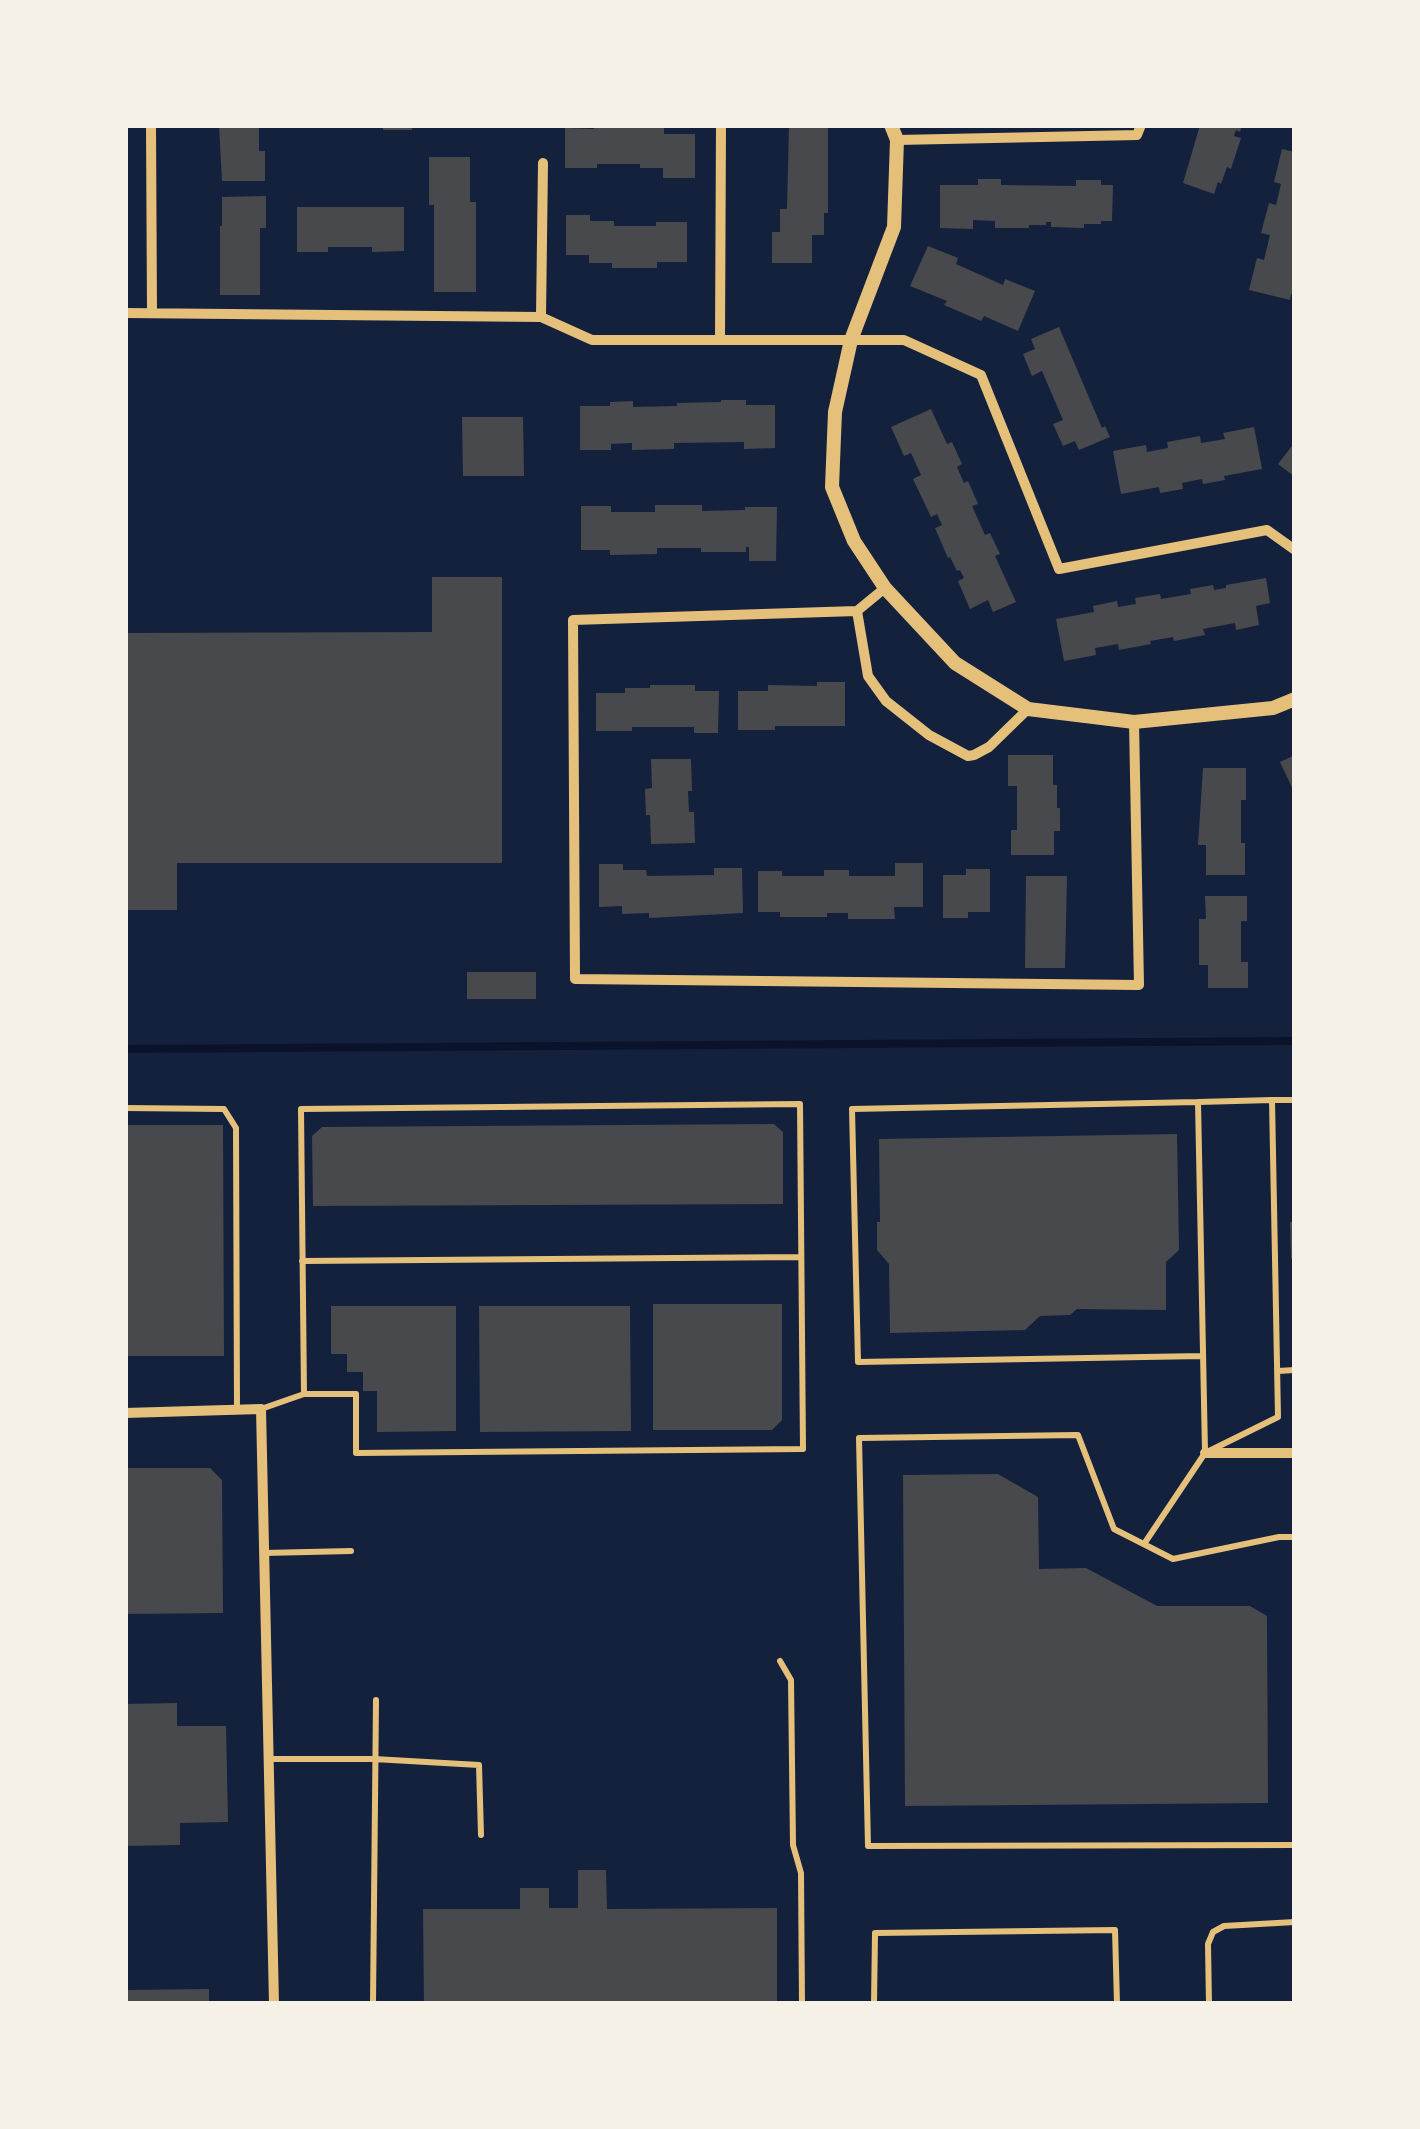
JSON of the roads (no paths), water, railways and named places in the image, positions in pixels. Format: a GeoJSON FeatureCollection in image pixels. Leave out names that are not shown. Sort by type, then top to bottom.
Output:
{"type":"FeatureCollection","features":[{"type":"Feature","properties":{"kind":"street"},"geometry":{"type":"LineString","coordinates":[[151,125],[152,312]]}},
{"type":"Feature","properties":{"kind":"street"},"geometry":{"type":"LineString","coordinates":[[720,125],[720,339]]}},
{"type":"Feature","properties":{"kind":"street"},"geometry":{"type":"LineString","coordinates":[[1141,125],[1138,136],[894,132],[894,227],[851,340],[835,412],[832,487],[854,542],[885,588],[956,663],[1028,709],[1134,722],[1273,708],[1295,698]]}},
{"type":"Feature","properties":{"kind":"street"},"geometry":{"type":"LineString","coordinates":[[541,317],[542,163]]}},
{"type":"Feature","properties":{"kind":"street"},"geometry":{"type":"LineString","coordinates":[[125,313],[541,317],[592,340],[904,340],[981,375],[1059,569],[1267,530],[1295,550]]}},
{"type":"Feature","properties":{"kind":"street"},"geometry":{"type":"LineString","coordinates":[[885,588],[857,612],[573,620],[576,980],[1139,986],[1134,722]]}},
{"type":"Feature","properties":{"kind":"street"},"geometry":{"type":"LineString","coordinates":[[857,612],[868,676],[886,701],[929,736],[968,756],[974,755],[989,747],[1028,709]]}},
{"type":"Feature","properties":{"kind":"street"},"geometry":{"type":"LineString","coordinates":[[125,1413],[262,1408],[274,2004]]}},
{"type":"Feature","properties":{"kind":"street"},"geometry":{"type":"LineString","coordinates":[[1205,1453],[1295,1452]]}},
{"type":"Feature","properties":{"kind":"lane"},"geometry":{"type":"LineString","coordinates":[[1144,1544],[1205,1453],[1278,1417],[1272,1100]]}},
{"type":"Feature","properties":{"kind":"lane"},"geometry":{"type":"LineString","coordinates":[[1202,1356],[858,1362],[852,1110],[1295,1100]]}},
{"type":"Feature","properties":{"kind":"lane"},"geometry":{"type":"LineString","coordinates":[[1198,1102],[1205,1453]]}},
{"type":"Feature","properties":{"kind":"lane"},"geometry":{"type":"LineString","coordinates":[[262,1408],[304,1394],[356,1394],[356,1452],[803,1449],[800,1104],[302,1108],[304,1394]]}},
{"type":"Feature","properties":{"kind":"lane"},"geometry":{"type":"LineString","coordinates":[[125,1108],[224,1109],[236,1128],[237,1410]]}},
{"type":"Feature","properties":{"kind":"lane"},"geometry":{"type":"LineString","coordinates":[[302,1261],[801,1257]]}},
{"type":"Feature","properties":{"kind":"lane"},"geometry":{"type":"LineString","coordinates":[[1278,1370],[1295,1370]]}},
{"type":"Feature","properties":{"kind":"lane"},"geometry":{"type":"LineString","coordinates":[[1295,1537],[1174,1558],[1144,1544],[1114,1529],[1078,1435],[860,1438],[868,1846],[1295,1844]]}},
{"type":"Feature","properties":{"kind":"lane"},"geometry":{"type":"LineString","coordinates":[[264,1554],[351,1551]]}},
{"type":"Feature","properties":{"kind":"lane"},"geometry":{"type":"LineString","coordinates":[[780,1661],[791,1680],[794,1845],[801,1873],[802,2004]]}},
{"type":"Feature","properties":{"kind":"lane"},"geometry":{"type":"LineString","coordinates":[[373,2004],[376,1700]]}},
{"type":"Feature","properties":{"kind":"lane"},"geometry":{"type":"LineString","coordinates":[[268,1759],[479,1764],[481,1835]]}},
{"type":"Feature","properties":{"kind":"lane"},"geometry":{"type":"LineString","coordinates":[[1209,2004],[1208,1944],[1213,1932],[1224,1926],[1295,1922]]}},
{"type":"Feature","properties":{"kind":"lane"},"geometry":{"type":"LineString","coordinates":[[874,2004],[875,1932],[1115,1930],[1117,2004]]}},
{"type":"Feature","properties":{"kind":"waterway"},"geometry":{"type":"LineString","coordinates":[[125,1049],[1295,1041]]}}]}
